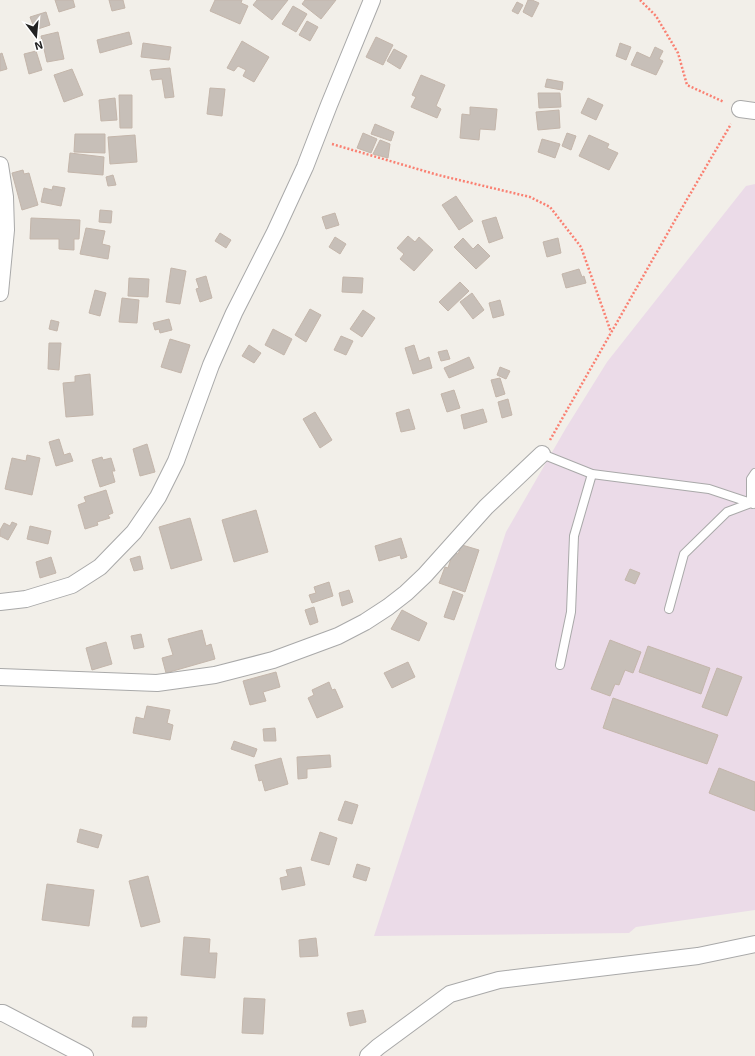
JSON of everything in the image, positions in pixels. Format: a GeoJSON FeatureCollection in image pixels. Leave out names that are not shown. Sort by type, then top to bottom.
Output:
{"type":"FeatureCollection","features":[{"type":"Feature","properties":{"kind":"street"},"geometry":{"type":"LineString","coordinates":[[0,602],[26,599],[72,585],[100,567],[134,532],[158,497],[176,461],[211,365],[234,313],[275,232],[305,167],[372,0]]}},
{"type":"Feature","properties":{"kind":"street"},"geometry":{"type":"LineString","coordinates":[[0,165],[5,197],[6,230],[0,294]]}},
{"type":"Feature","properties":{"kind":"street"},"geometry":{"type":"LineString","coordinates":[[0,677],[157,682],[215,675],[273,660],[338,636],[365,622],[406,593],[425,576],[486,507],[542,454]]}},
{"type":"Feature","properties":{"kind":"street"},"geometry":{"type":"LineString","coordinates":[[368,1056],[450,994],[499,980],[698,956],[755,944]]}},
{"type":"Feature","properties":{"kind":"street"},"geometry":{"type":"LineString","coordinates":[[0,1013],[3,1013],[85,1056]]}},
{"type":"Feature","properties":{"kind":"lane"},"geometry":{"type":"LineString","coordinates":[[542,454],[592,474],[709,489],[753,504]]}},
{"type":"Feature","properties":{"kind":"lane"},"geometry":{"type":"LineString","coordinates":[[753,504],[751,479],[755,473]]}},
{"type":"Feature","properties":{"kind":"lane"},"geometry":{"type":"LineString","coordinates":[[560,665],[571,612],[574,536],[592,474]]}},
{"type":"Feature","properties":{"kind":"lane"},"geometry":{"type":"LineString","coordinates":[[669,609],[684,554],[727,512],[753,504]]}},
{"type":"Feature","properties":{"kind":"path"},"geometry":{"type":"LineString","coordinates":[[542,454],[682,208],[748,110],[687,85],[678,53],[656,16],[640,0]]}},
{"type":"Feature","properties":{"kind":"path"},"geometry":{"type":"LineString","coordinates":[[316,139],[438,175],[530,197],[550,207],[581,247],[612,333]]}},
{"type":"Feature","properties":{"kind":"shaded area"},"geometry":{"type":"Polygon","coordinates":[[[755,184],[755,910],[636,927],[629,933],[374,936],[506,532],[566,428],[607,362],[746,186],[755,184]]]}},
{"type":"Feature","properties":{"kind":"building"},"geometry":{"type":"Polygon","coordinates":[[[55,0],[73,0],[75,7],[59,12],[55,0]]]}},
{"type":"Feature","properties":{"kind":"building"},"geometry":{"type":"Polygon","coordinates":[[[109,0],[123,0],[125,8],[112,11],[109,0]]]}},
{"type":"Feature","properties":{"kind":"building"},"geometry":{"type":"Polygon","coordinates":[[[215,0],[242,0],[241,3],[248,6],[240,24],[210,11],[215,0]]]}},
{"type":"Feature","properties":{"kind":"building"},"geometry":{"type":"Polygon","coordinates":[[[257,0],[288,0],[272,20],[253,5],[257,0]]]}},
{"type":"Feature","properties":{"kind":"building"},"geometry":{"type":"Polygon","coordinates":[[[305,0],[336,0],[321,19],[302,4],[305,0]]]}},
{"type":"Feature","properties":{"kind":"building"},"geometry":{"type":"Polygon","coordinates":[[[528,0],[539,3],[532,17],[523,12],[528,0]]]}},
{"type":"Feature","properties":{"kind":"building"},"geometry":{"type":"Polygon","coordinates":[[[517,2],[523,5],[518,14],[512,11],[517,2]]]}},
{"type":"Feature","properties":{"kind":"building"},"geometry":{"type":"Polygon","coordinates":[[[293,6],[307,14],[296,32],[282,24],[293,6]]]}},
{"type":"Feature","properties":{"kind":"building"},"geometry":{"type":"Polygon","coordinates":[[[46,12],[50,25],[35,30],[30,17],[46,12]]]}},
{"type":"Feature","properties":{"kind":"building"},"geometry":{"type":"Polygon","coordinates":[[[307,21],[318,27],[310,41],[299,35],[307,21]]]}},
{"type":"Feature","properties":{"kind":"building"},"geometry":{"type":"Polygon","coordinates":[[[58,32],[64,59],[47,62],[41,36],[58,32]]]}},
{"type":"Feature","properties":{"kind":"building"},"geometry":{"type":"Polygon","coordinates":[[[129,32],[132,44],[100,53],[97,40],[129,32]]]}},
{"type":"Feature","properties":{"kind":"building"},"geometry":{"type":"Polygon","coordinates":[[[376,37],[393,45],[383,65],[366,57],[376,37]]]}},
{"type":"Feature","properties":{"kind":"building"},"geometry":{"type":"Polygon","coordinates":[[[242,41],[269,57],[254,82],[243,76],[246,70],[238,66],[234,71],[227,68],[242,41]]]}},
{"type":"Feature","properties":{"kind":"building"},"geometry":{"type":"Polygon","coordinates":[[[143,43],[171,47],[169,60],[141,57],[143,43]]]}},
{"type":"Feature","properties":{"kind":"building"},"geometry":{"type":"Polygon","coordinates":[[[620,43],[631,47],[626,60],[616,56],[620,43]]]}},
{"type":"Feature","properties":{"kind":"building"},"geometry":{"type":"Polygon","coordinates":[[[655,47],[663,51],[659,59],[663,61],[656,75],[631,65],[637,52],[650,58],[655,47]]]}},
{"type":"Feature","properties":{"kind":"building"},"geometry":{"type":"Polygon","coordinates":[[[394,49],[407,56],[400,69],[387,61],[394,49]]]}},
{"type":"Feature","properties":{"kind":"building"},"geometry":{"type":"Polygon","coordinates":[[[36,51],[42,70],[29,74],[24,54],[36,51]]]}},
{"type":"Feature","properties":{"kind":"building"},"geometry":{"type":"Polygon","coordinates":[[[2,53],[7,69],[0,71],[0,54],[2,53]]]}},
{"type":"Feature","properties":{"kind":"building"},"geometry":{"type":"Polygon","coordinates":[[[170,68],[174,97],[165,98],[162,79],[152,80],[150,70],[170,68]]]}},
{"type":"Feature","properties":{"kind":"building"},"geometry":{"type":"Polygon","coordinates":[[[72,69],[83,95],[64,102],[54,75],[72,69]]]}},
{"type":"Feature","properties":{"kind":"building"},"geometry":{"type":"Polygon","coordinates":[[[421,75],[445,85],[436,106],[441,109],[437,118],[411,107],[416,97],[412,95],[421,75]]]}},
{"type":"Feature","properties":{"kind":"building"},"geometry":{"type":"Polygon","coordinates":[[[547,79],[563,82],[562,90],[545,87],[547,79]]]}},
{"type":"Feature","properties":{"kind":"building"},"geometry":{"type":"Polygon","coordinates":[[[210,88],[225,89],[222,116],[207,114],[210,88]]]}},
{"type":"Feature","properties":{"kind":"building"},"geometry":{"type":"Polygon","coordinates":[[[538,93],[560,93],[561,107],[539,108],[538,93]]]}},
{"type":"Feature","properties":{"kind":"building"},"geometry":{"type":"Polygon","coordinates":[[[119,95],[132,95],[132,128],[120,128],[119,95]]]}},
{"type":"Feature","properties":{"kind":"building"},"geometry":{"type":"Polygon","coordinates":[[[115,98],[117,120],[101,121],[99,100],[115,98]]]}},
{"type":"Feature","properties":{"kind":"building"},"geometry":{"type":"Polygon","coordinates":[[[588,98],[603,105],[596,120],[581,113],[588,98]]]}},
{"type":"Feature","properties":{"kind":"building"},"geometry":{"type":"Polygon","coordinates":[[[470,107],[497,109],[495,130],[480,129],[479,140],[460,138],[462,114],[470,115],[470,107]]]}},
{"type":"Feature","properties":{"kind":"building"},"geometry":{"type":"Polygon","coordinates":[[[559,110],[560,128],[538,130],[536,112],[559,110]]]}},
{"type":"Feature","properties":{"kind":"building"},"geometry":{"type":"Polygon","coordinates":[[[375,124],[394,132],[391,141],[371,134],[375,124]]]}},
{"type":"Feature","properties":{"kind":"building"},"geometry":{"type":"Polygon","coordinates":[[[363,133],[377,139],[371,153],[357,148],[363,133]]]}},
{"type":"Feature","properties":{"kind":"building"},"geometry":{"type":"Polygon","coordinates":[[[567,133],[576,136],[571,150],[562,146],[567,133]]]}},
{"type":"Feature","properties":{"kind":"building"},"geometry":{"type":"Polygon","coordinates":[[[75,134],[105,134],[105,153],[74,152],[75,134]]]}},
{"type":"Feature","properties":{"kind":"building"},"geometry":{"type":"Polygon","coordinates":[[[135,135],[137,162],[110,164],[108,137],[135,135]]]}},
{"type":"Feature","properties":{"kind":"building"},"geometry":{"type":"Polygon","coordinates":[[[589,135],[609,144],[607,148],[618,153],[609,170],[579,156],[589,135]]]}},
{"type":"Feature","properties":{"kind":"building"},"geometry":{"type":"Polygon","coordinates":[[[542,139],[560,144],[555,158],[538,152],[542,139]]]}},
{"type":"Feature","properties":{"kind":"building"},"geometry":{"type":"Polygon","coordinates":[[[380,140],[390,144],[388,158],[373,154],[380,140]]]}},
{"type":"Feature","properties":{"kind":"building"},"geometry":{"type":"Polygon","coordinates":[[[70,153],[104,157],[103,175],[68,172],[70,153]]]}},
{"type":"Feature","properties":{"kind":"building"},"geometry":{"type":"Polygon","coordinates":[[[23,170],[24,174],[29,173],[38,205],[22,210],[12,173],[23,170]]]}},
{"type":"Feature","properties":{"kind":"building"},"geometry":{"type":"Polygon","coordinates":[[[113,175],[116,185],[108,186],[106,177],[113,175]]]}},
{"type":"Feature","properties":{"kind":"building"},"geometry":{"type":"Polygon","coordinates":[[[53,186],[65,188],[61,206],[41,202],[44,188],[52,190],[53,186]]]}},
{"type":"Feature","properties":{"kind":"building"},"geometry":{"type":"Polygon","coordinates":[[[456,196],[473,221],[459,230],[442,205],[456,196]]]}},
{"type":"Feature","properties":{"kind":"building"},"geometry":{"type":"Polygon","coordinates":[[[100,210],[112,211],[111,223],[99,222],[100,210]]]}},
{"type":"Feature","properties":{"kind":"building"},"geometry":{"type":"Polygon","coordinates":[[[335,213],[339,225],[326,229],[322,217],[335,213]]]}},
{"type":"Feature","properties":{"kind":"building"},"geometry":{"type":"Polygon","coordinates":[[[496,217],[503,238],[489,243],[482,221],[496,217]]]}},
{"type":"Feature","properties":{"kind":"building"},"geometry":{"type":"Polygon","coordinates":[[[31,218],[80,220],[79,239],[74,239],[74,250],[59,249],[59,239],[30,239],[31,218]]]}},
{"type":"Feature","properties":{"kind":"building"},"geometry":{"type":"Polygon","coordinates":[[[86,228],[105,231],[102,244],[110,246],[108,259],[80,254],[86,228]]]}},
{"type":"Feature","properties":{"kind":"building"},"geometry":{"type":"Polygon","coordinates":[[[220,233],[231,240],[226,248],[215,241],[220,233]]]}},
{"type":"Feature","properties":{"kind":"building"},"geometry":{"type":"Polygon","coordinates":[[[408,236],[415,242],[419,237],[433,250],[414,271],[400,259],[404,254],[397,248],[408,236]]]}},
{"type":"Feature","properties":{"kind":"building"},"geometry":{"type":"Polygon","coordinates":[[[335,237],[346,244],[340,254],[329,247],[335,237]]]}},
{"type":"Feature","properties":{"kind":"building"},"geometry":{"type":"Polygon","coordinates":[[[463,238],[473,249],[478,244],[490,256],[476,269],[454,247],[463,238]]]}},
{"type":"Feature","properties":{"kind":"building"},"geometry":{"type":"Polygon","coordinates":[[[558,238],[561,253],[547,257],[543,242],[558,238]]]}},
{"type":"Feature","properties":{"kind":"building"},"geometry":{"type":"Polygon","coordinates":[[[171,268],[186,271],[180,304],[166,302],[171,268]]]}},
{"type":"Feature","properties":{"kind":"building"},"geometry":{"type":"Polygon","coordinates":[[[579,269],[582,277],[584,276],[586,283],[566,288],[562,274],[579,269]]]}},
{"type":"Feature","properties":{"kind":"building"},"geometry":{"type":"Polygon","coordinates":[[[206,276],[212,298],[200,302],[196,289],[199,288],[196,279],[206,276]]]}},
{"type":"Feature","properties":{"kind":"building"},"geometry":{"type":"Polygon","coordinates":[[[343,277],[363,278],[362,293],[342,292],[343,277]]]}},
{"type":"Feature","properties":{"kind":"building"},"geometry":{"type":"Polygon","coordinates":[[[129,278],[149,279],[148,297],[128,296],[129,278]]]}},
{"type":"Feature","properties":{"kind":"building"},"geometry":{"type":"Polygon","coordinates":[[[460,282],[469,291],[448,311],[439,302],[460,282]]]}},
{"type":"Feature","properties":{"kind":"building"},"geometry":{"type":"Polygon","coordinates":[[[95,290],[106,293],[100,316],[89,313],[95,290]]]}},
{"type":"Feature","properties":{"kind":"building"},"geometry":{"type":"Polygon","coordinates":[[[472,293],[484,310],[473,319],[460,302],[472,293]]]}},
{"type":"Feature","properties":{"kind":"building"},"geometry":{"type":"Polygon","coordinates":[[[122,298],[139,300],[137,323],[119,322],[122,298]]]}},
{"type":"Feature","properties":{"kind":"building"},"geometry":{"type":"Polygon","coordinates":[[[500,300],[504,315],[493,318],[489,303],[500,300]]]}},
{"type":"Feature","properties":{"kind":"building"},"geometry":{"type":"Polygon","coordinates":[[[310,309],[321,315],[306,342],[295,335],[310,309]]]}},
{"type":"Feature","properties":{"kind":"building"},"geometry":{"type":"Polygon","coordinates":[[[363,310],[375,318],[362,337],[350,329],[363,310]]]}},
{"type":"Feature","properties":{"kind":"building"},"geometry":{"type":"Polygon","coordinates":[[[169,319],[172,330],[160,333],[159,329],[155,330],[153,323],[169,319]]]}},
{"type":"Feature","properties":{"kind":"building"},"geometry":{"type":"Polygon","coordinates":[[[51,320],[59,322],[57,331],[49,329],[51,320]]]}},
{"type":"Feature","properties":{"kind":"building"},"geometry":{"type":"Polygon","coordinates":[[[273,329],[292,339],[284,355],[265,345],[273,329]]]}},
{"type":"Feature","properties":{"kind":"building"},"geometry":{"type":"Polygon","coordinates":[[[341,336],[353,341],[346,355],[334,350],[341,336]]]}},
{"type":"Feature","properties":{"kind":"building"},"geometry":{"type":"Polygon","coordinates":[[[170,339],[190,345],[181,373],[161,367],[170,339]]]}},
{"type":"Feature","properties":{"kind":"building"},"geometry":{"type":"Polygon","coordinates":[[[49,343],[61,343],[59,370],[48,369],[49,343]]]}},
{"type":"Feature","properties":{"kind":"building"},"geometry":{"type":"Polygon","coordinates":[[[249,345],[261,353],[254,363],[242,356],[249,345]]]}},
{"type":"Feature","properties":{"kind":"building"},"geometry":{"type":"Polygon","coordinates":[[[414,345],[419,361],[429,357],[432,368],[413,374],[405,348],[414,345]]]}},
{"type":"Feature","properties":{"kind":"building"},"geometry":{"type":"Polygon","coordinates":[[[447,350],[450,359],[441,361],[438,352],[447,350]]]}},
{"type":"Feature","properties":{"kind":"building"},"geometry":{"type":"Polygon","coordinates":[[[469,357],[474,368],[449,378],[444,368],[469,357]]]}},
{"type":"Feature","properties":{"kind":"building"},"geometry":{"type":"Polygon","coordinates":[[[500,367],[510,371],[506,379],[497,375],[500,367]]]}},
{"type":"Feature","properties":{"kind":"building"},"geometry":{"type":"Polygon","coordinates":[[[90,374],[93,415],[66,417],[63,383],[75,382],[75,376],[90,374]]]}},
{"type":"Feature","properties":{"kind":"building"},"geometry":{"type":"Polygon","coordinates":[[[500,378],[505,394],[496,397],[491,380],[500,378]]]}},
{"type":"Feature","properties":{"kind":"building"},"geometry":{"type":"Polygon","coordinates":[[[454,390],[460,408],[447,412],[441,394],[454,390]]]}},
{"type":"Feature","properties":{"kind":"building"},"geometry":{"type":"Polygon","coordinates":[[[508,399],[512,415],[502,418],[498,402],[508,399]]]}},
{"type":"Feature","properties":{"kind":"building"},"geometry":{"type":"Polygon","coordinates":[[[409,409],[415,429],[401,432],[396,413],[409,409]]]}},
{"type":"Feature","properties":{"kind":"building"},"geometry":{"type":"Polygon","coordinates":[[[483,409],[487,422],[464,429],[461,415],[483,409]]]}},
{"type":"Feature","properties":{"kind":"building"},"geometry":{"type":"Polygon","coordinates":[[[315,412],[332,440],[320,448],[303,419],[315,412]]]}},
{"type":"Feature","properties":{"kind":"building"},"geometry":{"type":"Polygon","coordinates":[[[59,439],[64,455],[70,453],[73,461],[56,466],[49,442],[59,439]]]}},
{"type":"Feature","properties":{"kind":"building"},"geometry":{"type":"Polygon","coordinates":[[[147,444],[155,472],[140,476],[133,449],[147,444]]]}},
{"type":"Feature","properties":{"kind":"building"},"geometry":{"type":"Polygon","coordinates":[[[27,455],[40,458],[32,495],[5,489],[12,458],[26,461],[27,455]]]}},
{"type":"Feature","properties":{"kind":"building"},"geometry":{"type":"Polygon","coordinates":[[[102,457],[103,460],[111,458],[115,471],[112,471],[115,482],[100,487],[92,460],[102,457]]]}},
{"type":"Feature","properties":{"kind":"building"},"geometry":{"type":"Polygon","coordinates":[[[106,490],[113,513],[108,515],[110,518],[97,522],[98,525],[85,529],[78,505],[86,502],[84,497],[106,490]]]}},
{"type":"Feature","properties":{"kind":"building"},"geometry":{"type":"Polygon","coordinates":[[[256,510],[268,552],[234,562],[222,520],[256,510]]]}},
{"type":"Feature","properties":{"kind":"building"},"geometry":{"type":"Polygon","coordinates":[[[190,518],[202,560],[171,569],[159,527],[190,518]]]}},
{"type":"Feature","properties":{"kind":"building"},"geometry":{"type":"Polygon","coordinates":[[[12,522],[17,524],[8,540],[0,536],[0,530],[4,523],[10,526],[12,522]]]}},
{"type":"Feature","properties":{"kind":"building"},"geometry":{"type":"Polygon","coordinates":[[[30,526],[51,531],[48,544],[27,539],[30,526]]]}},
{"type":"Feature","properties":{"kind":"building"},"geometry":{"type":"Polygon","coordinates":[[[401,538],[407,557],[401,559],[400,555],[379,561],[375,546],[401,538]]]}},
{"type":"Feature","properties":{"kind":"building"},"geometry":{"type":"Polygon","coordinates":[[[462,545],[479,550],[465,592],[439,583],[445,567],[448,568],[453,552],[458,554],[462,545]]]}},
{"type":"Feature","properties":{"kind":"building"},"geometry":{"type":"Polygon","coordinates":[[[140,556],[143,569],[134,571],[130,559],[140,556]]]}},
{"type":"Feature","properties":{"kind":"building"},"geometry":{"type":"Polygon","coordinates":[[[51,557],[56,573],[40,578],[36,562],[51,557]]]}},
{"type":"Feature","properties":{"kind":"building"},"geometry":{"type":"Polygon","coordinates":[[[630,569],[640,573],[635,584],[625,580],[630,569]]]}},
{"type":"Feature","properties":{"kind":"building"},"geometry":{"type":"Polygon","coordinates":[[[329,582],[333,596],[312,603],[309,595],[316,593],[314,587],[329,582]]]}},
{"type":"Feature","properties":{"kind":"building"},"geometry":{"type":"Polygon","coordinates":[[[349,590],[353,602],[342,606],[339,593],[349,590]]]}},
{"type":"Feature","properties":{"kind":"building"},"geometry":{"type":"Polygon","coordinates":[[[453,591],[463,595],[454,620],[444,617],[453,591]]]}},
{"type":"Feature","properties":{"kind":"building"},"geometry":{"type":"Polygon","coordinates":[[[314,607],[318,622],[310,625],[305,610],[314,607]]]}},
{"type":"Feature","properties":{"kind":"building"},"geometry":{"type":"Polygon","coordinates":[[[402,610],[427,623],[419,641],[391,629],[402,610]]]}},
{"type":"Feature","properties":{"kind":"building"},"geometry":{"type":"Polygon","coordinates":[[[202,630],[206,646],[211,644],[215,659],[166,673],[162,658],[173,655],[168,639],[202,630]]]}},
{"type":"Feature","properties":{"kind":"building"},"geometry":{"type":"Polygon","coordinates":[[[141,634],[144,647],[134,649],[131,636],[141,634]]]}},
{"type":"Feature","properties":{"kind":"building"},"geometry":{"type":"Polygon","coordinates":[[[610,640],[641,652],[633,673],[625,670],[619,685],[615,684],[610,696],[591,689],[610,640]]]}},
{"type":"Feature","properties":{"kind":"building"},"geometry":{"type":"Polygon","coordinates":[[[106,642],[112,664],[92,670],[86,648],[106,642]]]}},
{"type":"Feature","properties":{"kind":"building"},"geometry":{"type":"Polygon","coordinates":[[[648,646],[710,668],[701,694],[639,672],[648,646]]]}},
{"type":"Feature","properties":{"kind":"building"},"geometry":{"type":"Polygon","coordinates":[[[408,662],[415,677],[392,688],[384,673],[408,662]]]}},
{"type":"Feature","properties":{"kind":"building"},"geometry":{"type":"Polygon","coordinates":[[[717,668],[742,677],[727,716],[702,707],[717,668]]]}},
{"type":"Feature","properties":{"kind":"building"},"geometry":{"type":"Polygon","coordinates":[[[276,672],[280,687],[263,692],[266,701],[250,705],[243,681],[276,672]]]}},
{"type":"Feature","properties":{"kind":"building"},"geometry":{"type":"Polygon","coordinates":[[[329,682],[332,690],[335,689],[343,707],[317,718],[308,698],[314,695],[312,690],[329,682]]]}},
{"type":"Feature","properties":{"kind":"building"},"geometry":{"type":"Polygon","coordinates":[[[613,698],[718,735],[707,764],[603,728],[613,698]]]}},
{"type":"Feature","properties":{"kind":"building"},"geometry":{"type":"Polygon","coordinates":[[[147,706],[170,710],[167,723],[173,725],[170,740],[133,733],[136,717],[144,719],[147,706]]]}},
{"type":"Feature","properties":{"kind":"building"},"geometry":{"type":"Polygon","coordinates":[[[275,728],[276,741],[264,741],[263,729],[275,728]]]}},
{"type":"Feature","properties":{"kind":"building"},"geometry":{"type":"Polygon","coordinates":[[[234,741],[257,749],[254,757],[231,749],[234,741]]]}},
{"type":"Feature","properties":{"kind":"building"},"geometry":{"type":"Polygon","coordinates":[[[330,755],[331,767],[307,769],[307,778],[298,779],[297,757],[330,755]]]}},
{"type":"Feature","properties":{"kind":"building"},"geometry":{"type":"Polygon","coordinates":[[[281,758],[288,784],[265,791],[262,780],[259,781],[255,765],[281,758]]]}},
{"type":"Feature","properties":{"kind":"building"},"geometry":{"type":"Polygon","coordinates":[[[719,768],[755,782],[755,811],[709,793],[719,768]]]}},
{"type":"Feature","properties":{"kind":"building"},"geometry":{"type":"Polygon","coordinates":[[[345,801],[358,805],[352,824],[338,820],[345,801]]]}},
{"type":"Feature","properties":{"kind":"building"},"geometry":{"type":"Polygon","coordinates":[[[80,829],[102,835],[98,848],[77,842],[80,829]]]}},
{"type":"Feature","properties":{"kind":"building"},"geometry":{"type":"Polygon","coordinates":[[[320,832],[337,838],[329,865],[311,860],[320,832]]]}},
{"type":"Feature","properties":{"kind":"building"},"geometry":{"type":"Polygon","coordinates":[[[357,864],[370,868],[366,881],[353,877],[357,864]]]}},
{"type":"Feature","properties":{"kind":"building"},"geometry":{"type":"Polygon","coordinates":[[[301,867],[305,885],[282,890],[280,878],[288,876],[286,870],[301,867]]]}},
{"type":"Feature","properties":{"kind":"building"},"geometry":{"type":"Polygon","coordinates":[[[148,876],[160,922],[141,927],[129,881],[148,876]]]}},
{"type":"Feature","properties":{"kind":"building"},"geometry":{"type":"Polygon","coordinates":[[[47,884],[94,890],[89,926],[42,920],[47,884]]]}},
{"type":"Feature","properties":{"kind":"building"},"geometry":{"type":"Polygon","coordinates":[[[184,937],[210,939],[209,953],[217,953],[215,978],[181,975],[184,937]]]}},
{"type":"Feature","properties":{"kind":"building"},"geometry":{"type":"Polygon","coordinates":[[[316,938],[318,956],[300,957],[299,940],[316,938]]]}},
{"type":"Feature","properties":{"kind":"building"},"geometry":{"type":"Polygon","coordinates":[[[244,998],[265,999],[263,1034],[242,1033],[244,998]]]}},
{"type":"Feature","properties":{"kind":"building"},"geometry":{"type":"Polygon","coordinates":[[[363,1010],[366,1022],[350,1026],[347,1013],[363,1010]]]}},
{"type":"Feature","properties":{"kind":"building"},"geometry":{"type":"Polygon","coordinates":[[[133,1017],[147,1017],[146,1027],[132,1027],[133,1017]]]}}]}
